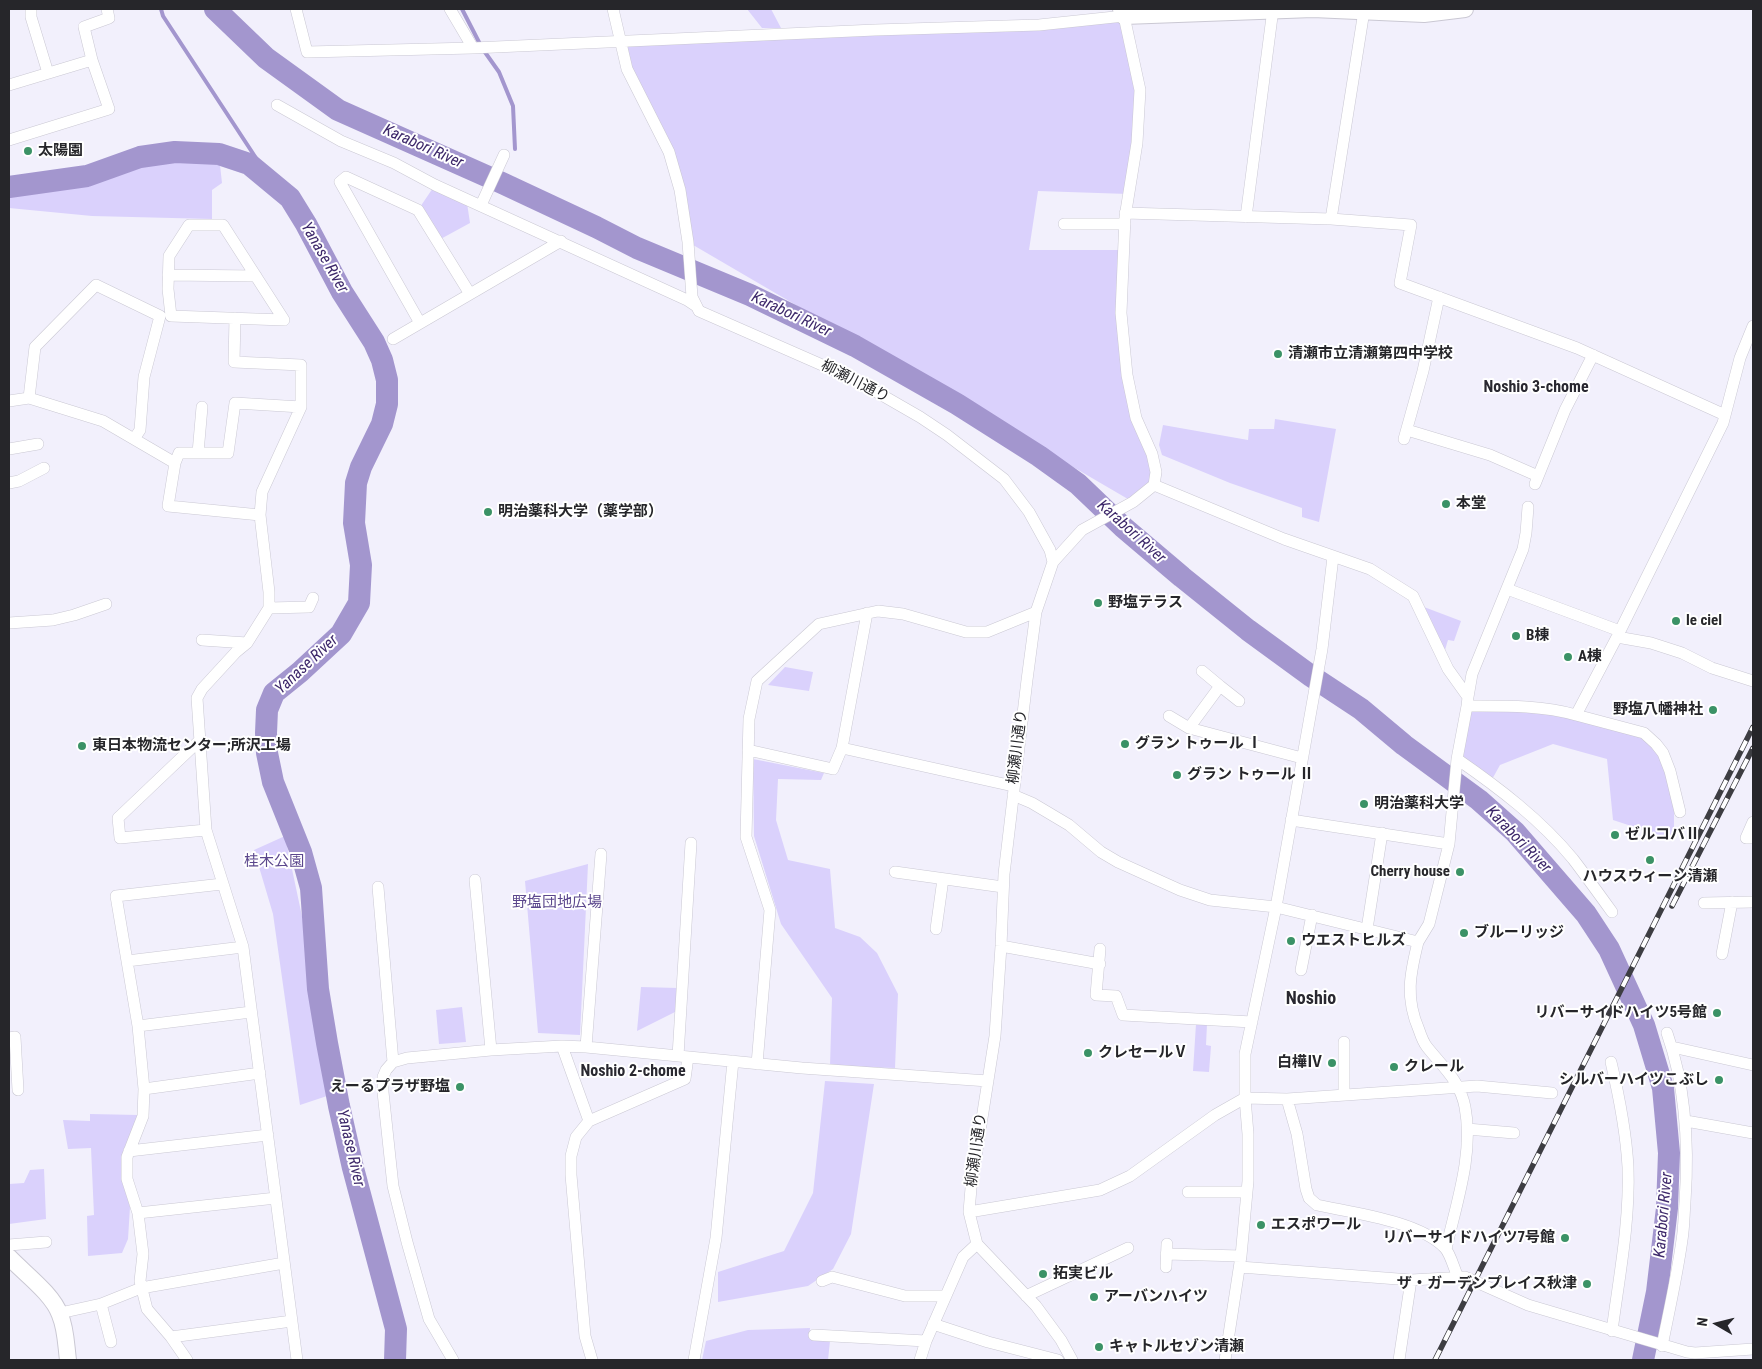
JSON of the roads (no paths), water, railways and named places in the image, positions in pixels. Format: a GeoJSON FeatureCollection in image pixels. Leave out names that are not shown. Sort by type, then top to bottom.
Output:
{"type":"FeatureCollection","features":[{"type":"Feature","properties":{"kind":"street"},"geometry":{"type":"LineString","coordinates":[[31,9],[48,73]]}},
{"type":"Feature","properties":{"kind":"street"},"geometry":{"type":"LineString","coordinates":[[9,140],[109,109],[92,60],[84,27],[109,18],[107,9]]}},
{"type":"Feature","properties":{"kind":"street"},"geometry":{"type":"LineString","coordinates":[[296,9],[307,52],[479,48],[875,30],[1039,25],[1122,12],[1279,9],[1424,14],[1466,9]]}},
{"type":"Feature","properties":{"kind":"street"},"geometry":{"type":"LineString","coordinates":[[450,9],[479,48]]}},
{"type":"Feature","properties":{"kind":"street"},"geometry":{"type":"LineString","coordinates":[[613,9],[627,69],[669,152],[680,190],[694,301]]}},
{"type":"Feature","properties":{"kind":"street"},"geometry":{"type":"LineString","coordinates":[[1246,217],[1279,9]]}},
{"type":"Feature","properties":{"kind":"street"},"geometry":{"type":"LineString","coordinates":[[1053,562],[1082,530],[1133,502],[1154,485],[1156,472],[1152,454],[1136,418],[1127,375],[1120,313],[1125,219],[1137,143],[1140,90],[1122,12]]}},
{"type":"Feature","properties":{"kind":"street"},"geometry":{"type":"LineString","coordinates":[[1331,219],[1364,12]]}},
{"type":"Feature","properties":{"kind":"street"},"geometry":{"type":"LineString","coordinates":[[9,85],[92,60]]}},
{"type":"Feature","properties":{"kind":"street","name":"柳瀬川通り"},"geometry":{"type":"LineString","coordinates":[[277,105],[341,141],[394,163],[435,184],[687,300],[694,301],[699,311],[854,380],[920,417],[1004,479],[1016,493],[1050,550],[1053,562],[1036,612],[1013,790],[1003,887],[995,1036],[971,1188],[969,1212],[977,1244],[1036,1306],[1058,1335],[1072,1360]]}},
{"type":"Feature","properties":{"kind":"street"},"geometry":{"type":"LineString","coordinates":[[482,204],[504,155]]}},
{"type":"Feature","properties":{"kind":"street"},"geometry":{"type":"LineString","coordinates":[[420,323],[340,182],[346,177],[418,210],[470,294]]}},
{"type":"Feature","properties":{"kind":"street"},"geometry":{"type":"LineString","coordinates":[[1064,224],[1125,219],[1246,217],[1331,219],[1411,225],[1400,283],[1593,355],[1724,419]]}},
{"type":"Feature","properties":{"kind":"street"},"geometry":{"type":"LineString","coordinates":[[29,398],[35,347],[96,285],[165,316],[284,320],[223,225],[189,225],[169,256],[165,316],[144,376],[140,430],[134,439]]}},
{"type":"Feature","properties":{"kind":"street"},"geometry":{"type":"LineString","coordinates":[[393,339],[560,241]]}},
{"type":"Feature","properties":{"kind":"street"},"geometry":{"type":"LineString","coordinates":[[168,275],[256,276]]}},
{"type":"Feature","properties":{"kind":"street"},"geometry":{"type":"LineString","coordinates":[[1438,297],[1423,371],[1406,434],[1490,455],[1537,480],[1565,410],[1593,355]]}},
{"type":"Feature","properties":{"kind":"street"},"geometry":{"type":"LineString","coordinates":[[235,318],[234,362],[301,365],[301,407],[262,492],[260,515],[269,592],[269,608],[247,643],[222,667],[202,689],[197,698],[206,830],[243,947],[297,1360]]}},
{"type":"Feature","properties":{"kind":"street"},"geometry":{"type":"LineString","coordinates":[[1576,715],[1724,419],[1740,358],[1753,326]]}},
{"type":"Feature","properties":{"kind":"street"},"geometry":{"type":"LineString","coordinates":[[9,401],[29,398],[103,421],[175,464]]}},
{"type":"Feature","properties":{"kind":"street"},"geometry":{"type":"LineString","coordinates":[[260,515],[168,506],[175,464],[179,453],[228,453],[235,403],[301,407]]}},
{"type":"Feature","properties":{"kind":"street"},"geometry":{"type":"LineString","coordinates":[[198,453],[202,407]]}},
{"type":"Feature","properties":{"kind":"street"},"geometry":{"type":"LineString","coordinates":[[9,449],[38,444]]}},
{"type":"Feature","properties":{"kind":"street"},"geometry":{"type":"LineString","coordinates":[[9,483],[19,481],[44,468]]}},
{"type":"Feature","properties":{"kind":"street"},"geometry":{"type":"LineString","coordinates":[[1154,485],[1284,539],[1370,569],[1413,596],[1448,669],[1467,702]]}},
{"type":"Feature","properties":{"kind":"street"},"geometry":{"type":"LineString","coordinates":[[1446,1249],[1465,1166],[1467,1129],[1465,1106],[1458,1087],[1445,1067],[1426,1046],[1416,1024],[1409,995],[1410,976],[1418,942],[1428,924],[1449,844],[1457,761],[1472,674],[1523,549],[1528,507]]}},
{"type":"Feature","properties":{"kind":"street"},"geometry":{"type":"LineString","coordinates":[[1225,1360],[1240,1262],[1246,1192],[1248,1134],[1245,1098],[1245,1054],[1276,907],[1321,651],[1334,557]]}},
{"type":"Feature","properties":{"kind":"street"},"geometry":{"type":"LineString","coordinates":[[1507,589],[1618,634],[1682,653],[1712,668],[1753,681]]}},
{"type":"Feature","properties":{"kind":"street"},"geometry":{"type":"LineString","coordinates":[[269,608],[309,607],[312,598]]}},
{"type":"Feature","properties":{"kind":"street"},"geometry":{"type":"LineString","coordinates":[[9,623],[53,620],[106,604]]}},
{"type":"Feature","properties":{"kind":"street"},"geometry":{"type":"LineString","coordinates":[[757,1064],[770,910],[746,837],[749,719],[757,682],[819,624],[878,611],[903,614],[966,632],[987,632],[1036,612]]}},
{"type":"Feature","properties":{"kind":"street"},"geometry":{"type":"LineString","coordinates":[[748,750],[834,768],[842,748],[867,612]]}},
{"type":"Feature","properties":{"kind":"street"},"geometry":{"type":"LineString","coordinates":[[202,640],[247,643]]}},
{"type":"Feature","properties":{"kind":"street"},"geometry":{"type":"LineString","coordinates":[[1202,672],[1239,701]]}},
{"type":"Feature","properties":{"kind":"street"},"geometry":{"type":"LineString","coordinates":[[1189,728],[1220,686]]}},
{"type":"Feature","properties":{"kind":"street"},"geometry":{"type":"LineString","coordinates":[[1467,702],[1565,712],[1644,733],[1663,753],[1670,771],[1680,812]]}},
{"type":"Feature","properties":{"kind":"street"},"geometry":{"type":"LineString","coordinates":[[1169,716],[1189,728],[1302,758]]}},
{"type":"Feature","properties":{"kind":"street"},"geometry":{"type":"LineString","coordinates":[[200,740],[118,818],[120,838],[206,830]]}},
{"type":"Feature","properties":{"kind":"street"},"geometry":{"type":"LineString","coordinates":[[842,748],[1013,790],[1032,804],[1068,825],[1101,852],[1118,862],[1180,890],[1210,900],[1276,907],[1418,942]]}},
{"type":"Feature","properties":{"kind":"street"},"geometry":{"type":"LineString","coordinates":[[1457,761],[1525,810],[1572,859],[1612,912]]}},
{"type":"Feature","properties":{"kind":"street"},"geometry":{"type":"LineString","coordinates":[[1291,820],[1449,844]]}},
{"type":"Feature","properties":{"kind":"street"},"geometry":{"type":"LineString","coordinates":[[1753,822],[1746,838],[1753,838]]}},
{"type":"Feature","properties":{"kind":"street"},"geometry":{"type":"LineString","coordinates":[[1367,929],[1382,833]]}},
{"type":"Feature","properties":{"kind":"street"},"geometry":{"type":"LineString","coordinates":[[592,1360],[585,1336],[571,1156],[576,1137],[589,1121],[685,1080],[683,1056],[691,843]]}},
{"type":"Feature","properties":{"kind":"street"},"geometry":{"type":"LineString","coordinates":[[586,1047],[601,854]]}},
{"type":"Feature","properties":{"kind":"street"},"geometry":{"type":"LineString","coordinates":[[895,872],[1003,887]]}},
{"type":"Feature","properties":{"kind":"street"},"geometry":{"type":"LineString","coordinates":[[936,929],[943,879]]}},
{"type":"Feature","properties":{"kind":"street"},"geometry":{"type":"LineString","coordinates":[[475,880],[491,1050]]}},
{"type":"Feature","properties":{"kind":"street"},"geometry":{"type":"LineString","coordinates":[[187,1360],[171,1337],[147,1309],[140,1281],[143,1254],[138,1213],[127,1179],[127,1157],[143,1116],[144,1089],[138,1026],[116,896],[222,884]]}},
{"type":"Feature","properties":{"kind":"street"},"geometry":{"type":"LineString","coordinates":[[378,887],[394,1062]]}},
{"type":"Feature","properties":{"kind":"street"},"geometry":{"type":"LineString","coordinates":[[1722,954],[1732,902]]}},
{"type":"Feature","properties":{"kind":"street"},"geometry":{"type":"LineString","coordinates":[[1704,903],[1753,902]]}},
{"type":"Feature","properties":{"kind":"street"},"geometry":{"type":"LineString","coordinates":[[1301,970],[1312,915]]}},
{"type":"Feature","properties":{"kind":"street"},"geometry":{"type":"LineString","coordinates":[[1001,946],[1100,964]]}},
{"type":"Feature","properties":{"kind":"street"},"geometry":{"type":"LineString","coordinates":[[127,961],[243,947]]}},
{"type":"Feature","properties":{"kind":"street"},"geometry":{"type":"LineString","coordinates":[[1100,949],[1096,994],[1116,996],[1122,1015],[1252,1022]]}},
{"type":"Feature","properties":{"kind":"street"},"geometry":{"type":"LineString","coordinates":[[138,1026],[251,1012]]}},
{"type":"Feature","properties":{"kind":"street"},"geometry":{"type":"LineString","coordinates":[[1662,1346],[1683,1239],[1688,1168],[1686,1121],[1672,1047],[1667,1032]]}},
{"type":"Feature","properties":{"kind":"street"},"geometry":{"type":"LineString","coordinates":[[9,1038],[15,1038],[18,1090]]}},
{"type":"Feature","properties":{"kind":"street"},"geometry":{"type":"LineString","coordinates":[[1344,1042],[1344,1094]]}},
{"type":"Feature","properties":{"kind":"street"},"geometry":{"type":"LineString","coordinates":[[453,1360],[429,1319],[406,1242],[394,1186],[382,1077],[394,1062],[410,1058],[491,1050],[562,1046],[757,1064],[988,1081]]}},
{"type":"Feature","properties":{"kind":"street"},"geometry":{"type":"LineString","coordinates":[[562,1046],[589,1121]]}},
{"type":"Feature","properties":{"kind":"street"},"geometry":{"type":"LineString","coordinates":[[1672,1047],[1753,1065]]}},
{"type":"Feature","properties":{"kind":"street"},"geometry":{"type":"LineString","coordinates":[[694,1360],[716,1238],[733,1061]]}},
{"type":"Feature","properties":{"kind":"street"},"geometry":{"type":"LineString","coordinates":[[1611,1062],[1620,1099],[1626,1137],[1628,1175],[1626,1227],[1612,1330]]}},
{"type":"Feature","properties":{"kind":"street"},"geometry":{"type":"LineString","coordinates":[[144,1089],[260,1073]]}},
{"type":"Feature","properties":{"kind":"street"},"geometry":{"type":"LineString","coordinates":[[969,1212],[1100,1190],[1130,1176],[1216,1114],[1245,1098],[1287,1099],[1477,1086],[1552,1093]]}},
{"type":"Feature","properties":{"kind":"street"},"geometry":{"type":"LineString","coordinates":[[1287,1099],[1297,1134],[1309,1198],[1317,1205],[1376,1216],[1424,1233],[1446,1249],[1458,1277]]}},
{"type":"Feature","properties":{"kind":"street"},"geometry":{"type":"LineString","coordinates":[[1686,1121],[1753,1133]]}},
{"type":"Feature","properties":{"kind":"street"},"geometry":{"type":"LineString","coordinates":[[1467,1129],[1514,1134]]}},
{"type":"Feature","properties":{"kind":"street"},"geometry":{"type":"LineString","coordinates":[[129,1151],[268,1135]]}},
{"type":"Feature","properties":{"kind":"street"},"geometry":{"type":"LineString","coordinates":[[1188,1192],[1246,1192]]}},
{"type":"Feature","properties":{"kind":"street"},"geometry":{"type":"LineString","coordinates":[[138,1213],[276,1198]]}},
{"type":"Feature","properties":{"kind":"street"},"geometry":{"type":"LineString","coordinates":[[9,1245],[46,1242]]}},
{"type":"Feature","properties":{"kind":"street"},"geometry":{"type":"LineString","coordinates":[[920,1360],[926,1340],[963,1257],[977,1244]]}},
{"type":"Feature","properties":{"kind":"street"},"geometry":{"type":"LineString","coordinates":[[1026,1296],[1128,1248]]}},
{"type":"Feature","properties":{"kind":"street"},"geometry":{"type":"LineString","coordinates":[[1166,1267],[1167,1249],[1240,1262],[1411,1280],[1465,1277],[1528,1305],[1612,1330],[1688,1356],[1695,1353],[1753,1349]]}},
{"type":"Feature","properties":{"kind":"street"},"geometry":{"type":"LineString","coordinates":[[9,1257],[52,1300],[60,1313],[64,1327],[68,1360]]}},
{"type":"Feature","properties":{"kind":"street"},"geometry":{"type":"LineString","coordinates":[[60,1313],[101,1304],[142,1288],[284,1263]]}},
{"type":"Feature","properties":{"kind":"street"},"geometry":{"type":"LineString","coordinates":[[822,1281],[832,1277],[905,1296],[946,1296]]}},
{"type":"Feature","properties":{"kind":"street"},"geometry":{"type":"LineString","coordinates":[[1399,1360],[1411,1280]]}},
{"type":"Feature","properties":{"kind":"street"},"geometry":{"type":"LineString","coordinates":[[101,1304],[111,1342]]}},
{"type":"Feature","properties":{"kind":"street"},"geometry":{"type":"LineString","coordinates":[[171,1337],[292,1321]]}},
{"type":"Feature","properties":{"kind":"street"},"geometry":{"type":"LineString","coordinates":[[933,1324],[988,1342],[1058,1360]]}},
{"type":"Feature","properties":{"kind":"street"},"geometry":{"type":"LineString","coordinates":[[814,1335],[926,1340]]}},
{"type":"Feature","properties":{"kind":"waterway"},"geometry":{"type":"LineString","coordinates":[[161,9],[163,16],[271,181]]}},
{"type":"Feature","properties":{"kind":"waterway","name":"Karabori River"},"geometry":{"type":"LineString","coordinates":[[215,9],[266,58],[338,110],[502,183],[637,248],[750,295],[855,346],[957,404],[1039,456],[1078,484],[1123,527],[1248,630],[1311,676],[1361,709],[1404,745],[1479,800],[1515,832],[1586,914],[1609,949],[1644,1025],[1663,1088],[1669,1153],[1667,1208],[1657,1292],[1643,1360]]}},
{"type":"Feature","properties":{"kind":"waterway"},"geometry":{"type":"LineString","coordinates":[[462,9],[482,48],[499,72],[513,106],[515,149]]}},
{"type":"Feature","properties":{"kind":"waterway","name":"Yanase River"},"geometry":{"type":"LineString","coordinates":[[9,187],[87,176],[140,157],[175,152],[219,154],[249,164],[290,198],[342,292],[374,342],[382,360],[387,380],[387,404],[382,424],[361,467],[356,483],[354,523],[361,565],[359,603],[341,634],[274,693],[267,710],[266,733],[267,753],[273,782],[301,852],[311,888],[318,989],[327,1043],[353,1168],[396,1329],[395,1360]]}},
{"type":"Feature","properties":{"kind":"railway"},"geometry":{"type":"LineString","coordinates":[[1435,1360],[1753,727]]}},
{"type":"Feature","properties":{"kind":"railway"},"geometry":{"type":"LineString","coordinates":[[1672,906],[1753,748]]}},
{"type":"Feature","properties":{"kind":"place","name":"太陽園"},"geometry":{"type":"Point","coordinates":[28,151]}},
{"type":"Feature","properties":{"kind":"place","name":"清瀬市立清瀬第四中学校"},"geometry":{"type":"Point","coordinates":[1278,354]}},
{"type":"Feature","properties":{"kind":"place","name":"本堂"},"geometry":{"type":"Point","coordinates":[1446,504]}},
{"type":"Feature","properties":{"kind":"place","name":"明治薬科大学（薬学部）"},"geometry":{"type":"Point","coordinates":[488,512]}},
{"type":"Feature","properties":{"kind":"place","name":"野塩テラス"},"geometry":{"type":"Point","coordinates":[1098,603]}},
{"type":"Feature","properties":{"kind":"place","name":"le ciel"},"geometry":{"type":"Point","coordinates":[1676,621]}},
{"type":"Feature","properties":{"kind":"place","name":"B棟"},"geometry":{"type":"Point","coordinates":[1516,636]}},
{"type":"Feature","properties":{"kind":"place","name":"A棟"},"geometry":{"type":"Point","coordinates":[1568,657]}},
{"type":"Feature","properties":{"kind":"place","name":"野塩八幡神社"},"geometry":{"type":"Point","coordinates":[1713,710]}},
{"type":"Feature","properties":{"kind":"place","name":"グラン トゥール Ⅰ"},"geometry":{"type":"Point","coordinates":[1125,744]}},
{"type":"Feature","properties":{"kind":"place","name":"東日本物流センター;所沢工場"},"geometry":{"type":"Point","coordinates":[82,746]}},
{"type":"Feature","properties":{"kind":"place","name":"グラン トゥール Ⅱ"},"geometry":{"type":"Point","coordinates":[1177,775]}},
{"type":"Feature","properties":{"kind":"place","name":"明治薬科大学"},"geometry":{"type":"Point","coordinates":[1364,804]}},
{"type":"Feature","properties":{"kind":"place","name":"ゼルコバⅡ"},"geometry":{"type":"Point","coordinates":[1615,835]}},
{"type":"Feature","properties":{"kind":"place","name":"ハウスウィーン清瀬"},"geometry":{"type":"Point","coordinates":[1650,860]}},
{"type":"Feature","properties":{"kind":"place","name":"Cherry house"},"geometry":{"type":"Point","coordinates":[1460,872]}},
{"type":"Feature","properties":{"kind":"place","name":"ブルーリッジ"},"geometry":{"type":"Point","coordinates":[1464,933]}},
{"type":"Feature","properties":{"kind":"place","name":"ウエストヒルズ"},"geometry":{"type":"Point","coordinates":[1291,941]}},
{"type":"Feature","properties":{"kind":"place","name":"リバーサイドハイツ5号館"},"geometry":{"type":"Point","coordinates":[1717,1013]}},
{"type":"Feature","properties":{"kind":"place","name":"クレセールⅤ"},"geometry":{"type":"Point","coordinates":[1088,1053]}},
{"type":"Feature","properties":{"kind":"place","name":"白樺Ⅳ"},"geometry":{"type":"Point","coordinates":[1332,1063]}},
{"type":"Feature","properties":{"kind":"place","name":"クレール"},"geometry":{"type":"Point","coordinates":[1394,1067]}},
{"type":"Feature","properties":{"kind":"place","name":"シルバーハイツこぶし"},"geometry":{"type":"Point","coordinates":[1719,1080]}},
{"type":"Feature","properties":{"kind":"place","name":"えーるプラザ野塩"},"geometry":{"type":"Point","coordinates":[460,1087]}},
{"type":"Feature","properties":{"kind":"place","name":"エスポワール"},"geometry":{"type":"Point","coordinates":[1261,1225]}},
{"type":"Feature","properties":{"kind":"place","name":"リバーサイドハイツ7号館"},"geometry":{"type":"Point","coordinates":[1565,1238]}},
{"type":"Feature","properties":{"kind":"place","name":"拓実ビル"},"geometry":{"type":"Point","coordinates":[1043,1274]}},
{"type":"Feature","properties":{"kind":"place","name":"ザ・ガーデンプレイス秋津"},"geometry":{"type":"Point","coordinates":[1587,1284]}},
{"type":"Feature","properties":{"kind":"place","name":"アーバンハイツ"},"geometry":{"type":"Point","coordinates":[1094,1297]}},
{"type":"Feature","properties":{"kind":"place","name":"キャトルセゾン清瀬"},"geometry":{"type":"Point","coordinates":[1099,1347]}},
{"type":"Feature","properties":{"kind":"district","name":"Noshio 3-chome"},"geometry":{"type":"Point","coordinates":[1536,388]}},
{"type":"Feature","properties":{"kind":"district","name":"Noshio"},"geometry":{"type":"Point","coordinates":[1311,999]}},
{"type":"Feature","properties":{"kind":"district","name":"Noshio 2-chome"},"geometry":{"type":"Point","coordinates":[633,1072]}},
{"type":"Feature","properties":{"kind":"park label","name":"桂木公園"},"geometry":{"type":"Point","coordinates":[274,862]}},
{"type":"Feature","properties":{"kind":"park label","name":"野塩団地広場"},"geometry":{"type":"Point","coordinates":[557,903]}}]}
